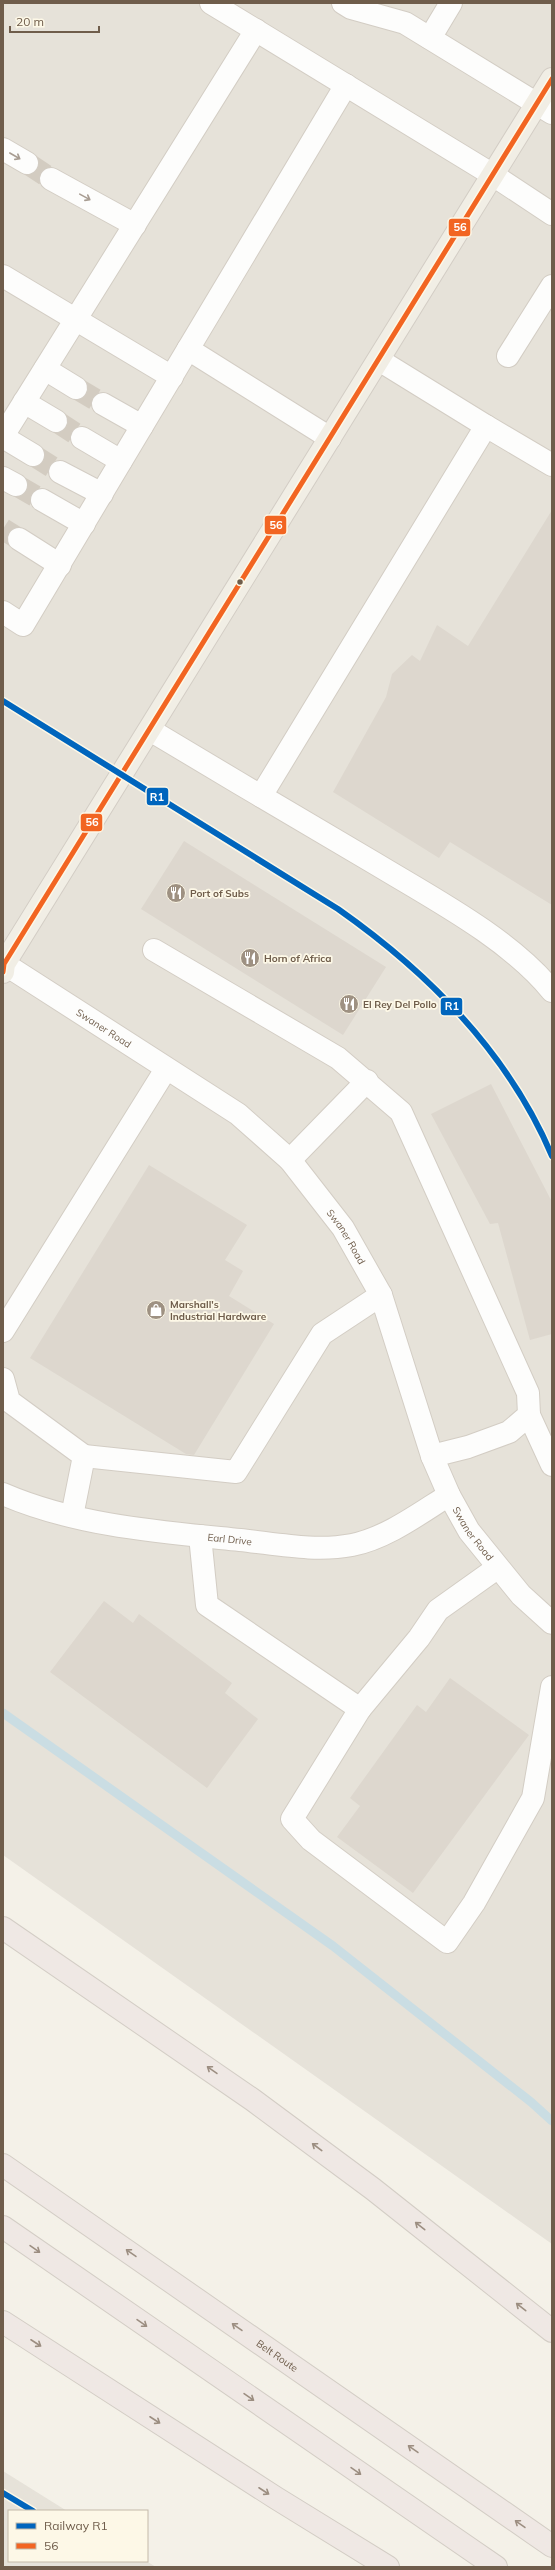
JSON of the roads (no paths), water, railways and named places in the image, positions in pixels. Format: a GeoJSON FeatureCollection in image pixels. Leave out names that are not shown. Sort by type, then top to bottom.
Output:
{"type":"FeatureCollection","features":[{"type":"Feature","properties":{"kind":"highway"},"geometry":{"type":"LineString","coordinates":[[3,1928],[141,2021],[266,2109],[373,2189],[552,2331]]}},
{"type":"Feature","properties":{"kind":"highway","name":"Belt Route"},"geometry":{"type":"LineString","coordinates":[[3,2165],[552,2546]]}},
{"type":"Feature","properties":{"kind":"highway"},"geometry":{"type":"LineString","coordinates":[[3,2227],[496,2567]]}},
{"type":"Feature","properties":{"kind":"highway"},"geometry":{"type":"LineString","coordinates":[[3,2322],[276,2498],[388,2567]]}},
{"type":"Feature","properties":{"kind":"main road"},"geometry":{"type":"LineString","coordinates":[[3,966],[493,175],[544,108],[552,79]]}},
{"type":"Feature","properties":{"kind":"street"},"geometry":{"type":"LineString","coordinates":[[211,3],[493,175],[552,214]]}},
{"type":"Feature","properties":{"kind":"street"},"geometry":{"type":"LineString","coordinates":[[343,3],[351,8],[405,23],[544,108]]}},
{"type":"Feature","properties":{"kind":"street"},"geometry":{"type":"LineString","coordinates":[[430,38],[451,3]]}},
{"type":"Feature","properties":{"kind":"street"},"geometry":{"type":"LineString","coordinates":[[33,455],[3,436],[256,30]]}},
{"type":"Feature","properties":{"kind":"street"},"geometry":{"type":"LineString","coordinates":[[3,612],[23,625],[346,85]]}},
{"type":"Feature","properties":{"kind":"street"},"geometry":{"type":"LineString","coordinates":[[3,149],[27,163]]}},
{"type":"Feature","properties":{"kind":"street"},"geometry":{"type":"LineString","coordinates":[[51,179],[135,225]]}},
{"type":"Feature","properties":{"kind":"street"},"geometry":{"type":"LineString","coordinates":[[3,276],[172,377]]}},
{"type":"Feature","properties":{"kind":"street"},"geometry":{"type":"LineString","coordinates":[[508,356],[552,286]]}},
{"type":"Feature","properties":{"kind":"street"},"geometry":{"type":"LineString","coordinates":[[188,349],[330,438]]}},
{"type":"Feature","properties":{"kind":"street"},"geometry":{"type":"LineString","coordinates":[[379,360],[552,465]]}},
{"type":"Feature","properties":{"kind":"street"},"geometry":{"type":"LineString","coordinates":[[45,369],[76,388]]}},
{"type":"Feature","properties":{"kind":"street"},"geometry":{"type":"LineString","coordinates":[[24,402],[56,422]]}},
{"type":"Feature","properties":{"kind":"street"},"geometry":{"type":"LineString","coordinates":[[103,404],[142,426]]}},
{"type":"Feature","properties":{"kind":"street"},"geometry":{"type":"LineString","coordinates":[[262,796],[486,426]]}},
{"type":"Feature","properties":{"kind":"street"},"geometry":{"type":"LineString","coordinates":[[82,438],[121,461]]}},
{"type":"Feature","properties":{"kind":"street"},"geometry":{"type":"LineString","coordinates":[[60,472],[102,494]]}},
{"type":"Feature","properties":{"kind":"street"},"geometry":{"type":"LineString","coordinates":[[42,500],[84,524]]}},
{"type":"Feature","properties":{"kind":"street"},"geometry":{"type":"LineString","coordinates":[[19,539],[60,564]]}},
{"type":"Feature","properties":{"kind":"street"},"geometry":{"type":"LineString","coordinates":[[150,730],[425,894],[504,945],[537,973],[552,991]]}},
{"type":"Feature","properties":{"kind":"street"},"geometry":{"type":"LineString","coordinates":[[154,950],[338,1058],[367,1081],[401,1112],[528,1393],[529,1415],[552,1464]]}},
{"type":"Feature","properties":{"kind":"street","name":"Swaner Road"},"geometry":{"type":"LineString","coordinates":[[3,966],[238,1114],[290,1160],[343,1228],[381,1295],[432,1456],[449,1495],[469,1531],[497,1568],[521,1595],[552,1623]]}},
{"type":"Feature","properties":{"kind":"street"},"geometry":{"type":"LineString","coordinates":[[3,1331],[166,1069]]}},
{"type":"Feature","properties":{"kind":"street"},"geometry":{"type":"LineString","coordinates":[[290,1160],[367,1081]]}},
{"type":"Feature","properties":{"kind":"street"},"geometry":{"type":"LineString","coordinates":[[3,1379],[9,1401],[84,1456],[236,1472],[322,1334],[381,1295]]}},
{"type":"Feature","properties":{"kind":"street"},"geometry":{"type":"LineString","coordinates":[[432,1456],[468,1447],[508,1432],[529,1415]]}},
{"type":"Feature","properties":{"kind":"street"},"geometry":{"type":"LineString","coordinates":[[72,1516],[84,1456]]}},
{"type":"Feature","properties":{"kind":"street","name":"Earl Drive"},"geometry":{"type":"LineString","coordinates":[[3,1494],[72,1516],[136,1529],[320,1549],[354,1544],[383,1533],[449,1495]]}},
{"type":"Feature","properties":{"kind":"street"},"geometry":{"type":"LineString","coordinates":[[200,1536],[208,1605],[360,1709]]}},
{"type":"Feature","properties":{"kind":"street"},"geometry":{"type":"LineString","coordinates":[[497,1568],[438,1610],[419,1638],[360,1709],[292,1819],[311,1840],[447,1942],[474,1903],[533,1798],[552,1688]]}},
{"type":"Feature","properties":{"kind":"waterway"},"geometry":{"type":"LineString","coordinates":[[3,1713],[333,1946],[531,2102],[552,2121]]}},
{"type":"Feature","properties":{"kind":"tunnel"},"geometry":{"type":"LineString","coordinates":[[27,163],[51,179]]}},
{"type":"Feature","properties":{"kind":"tunnel"},"geometry":{"type":"LineString","coordinates":[[76,388],[103,404]]}},
{"type":"Feature","properties":{"kind":"tunnel"},"geometry":{"type":"LineString","coordinates":[[56,421],[82,438]]}},
{"type":"Feature","properties":{"kind":"tunnel"},"geometry":{"type":"LineString","coordinates":[[33,455],[60,472]]}},
{"type":"Feature","properties":{"kind":"tunnel"},"geometry":{"type":"LineString","coordinates":[[16,485],[42,500]]}},
{"type":"Feature","properties":{"kind":"tunnel"},"geometry":{"type":"LineString","coordinates":[[3,529],[19,539]]}},
{"type":"Feature","properties":{"kind":"rail line","name":"R1"},"geometry":{"type":"LineString","coordinates":[[3,701],[338,909],[404,960],[463,1018],[489,1049],[513,1083],[534,1118],[552,1156]]}},
{"type":"Feature","properties":{"kind":"rail line","name":"R1"},"geometry":{"type":"LineString","coordinates":[[3,2493],[31,2510]]}},
{"type":"Feature","properties":{"kind":"place","name":"Port of Subs"},"geometry":{"type":"Point","coordinates":[176,893]}},
{"type":"Feature","properties":{"kind":"place","name":"Horn of Africa"},"geometry":{"type":"Point","coordinates":[250,958]}},
{"type":"Feature","properties":{"kind":"place","name":"El Rey Del Pollo"},"geometry":{"type":"Point","coordinates":[349,1004]}},
{"type":"Feature","properties":{"kind":"place","name":"Marshall's Industrial Hardware"},"geometry":{"type":"Point","coordinates":[156,1310]}}]}
